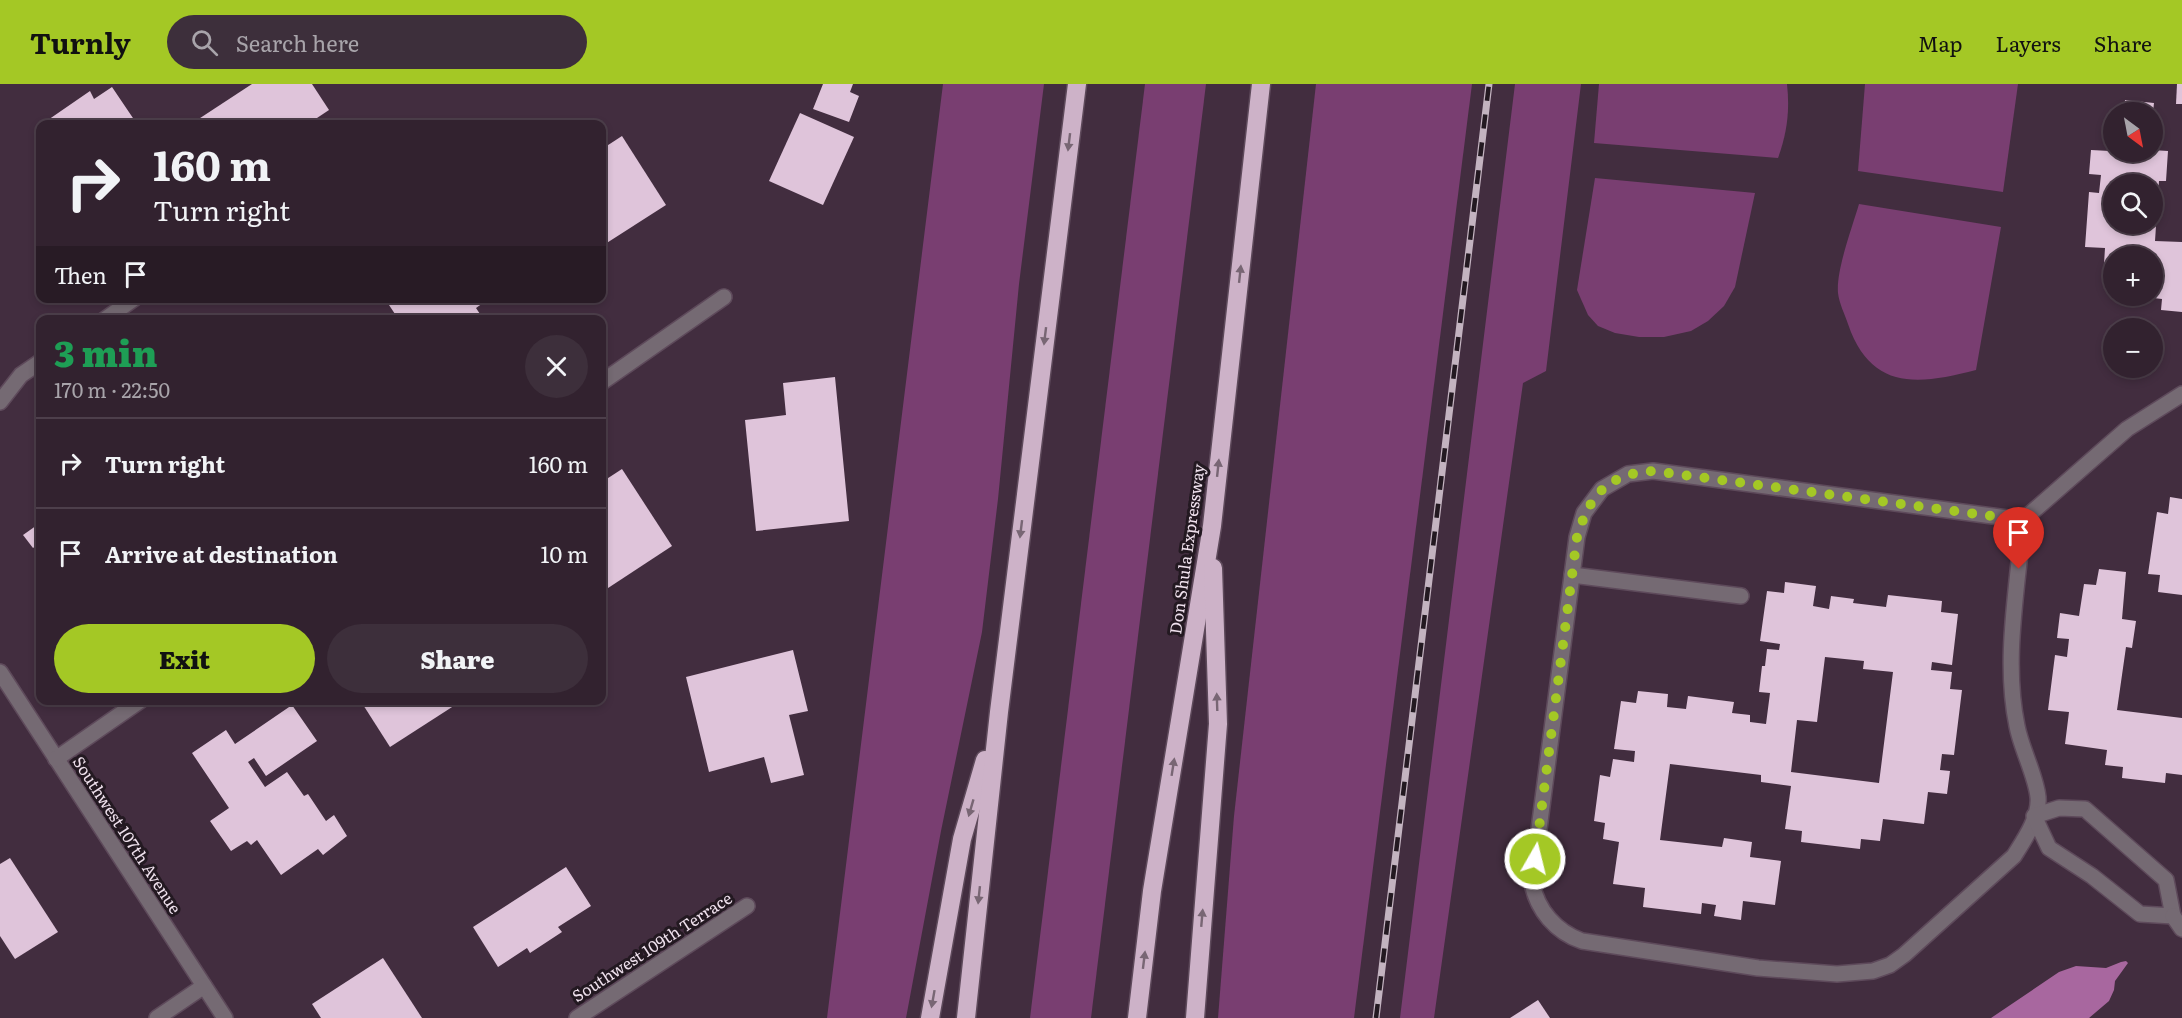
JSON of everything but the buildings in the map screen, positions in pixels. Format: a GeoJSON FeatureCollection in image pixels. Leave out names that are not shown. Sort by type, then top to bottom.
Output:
{"type":"FeatureCollection","features":[{"type":"Feature","properties":{"kind":"highway"},"geometry":{"type":"LineString","coordinates":[[966,1018],[999,712],[1077,84]]}},
{"type":"Feature","properties":{"kind":"highway","name":"Don Shula Expressway"},"geometry":{"type":"LineString","coordinates":[[1137,1018],[1152,891],[1212,526],[1261,84]]}},
{"type":"Feature","properties":{"kind":"highway"},"geometry":{"type":"LineString","coordinates":[[1195,1018],[1218,724],[1212,526]]}},
{"type":"Feature","properties":{"kind":"highway"},"geometry":{"type":"LineString","coordinates":[[930,1018],[962,839],[999,712]]}},
{"type":"Feature","properties":{"kind":"street"},"geometry":{"type":"LineString","coordinates":[[606,379],[723,297]]}},
{"type":"Feature","properties":{"kind":"street"},"geometry":{"type":"LineString","coordinates":[[111,315],[128,303]]}},
{"type":"Feature","properties":{"kind":"street"},"geometry":{"type":"LineString","coordinates":[[0,402],[21,375],[36,365]]}},
{"type":"Feature","properties":{"kind":"street"},"geometry":{"type":"LineString","coordinates":[[2022,520],[1653,471],[1628,474],[1602,489],[1584,513],[1577,537],[1532,883],[1538,903],[1544,911],[1558,927],[1582,941],[1768,969],[1837,974],[1873,971],[1890,965],[1904,955],[2014,856],[2034,816],[2038,798],[2017,726],[2011,653],[2022,520],[2127,429],[2182,394]]}},
{"type":"Feature","properties":{"kind":"street"},"geometry":{"type":"LineString","coordinates":[[1572,575],[1740,596]]}},
{"type":"Feature","properties":{"kind":"street","name":"Southwest 107th Avenue"},"geometry":{"type":"LineString","coordinates":[[0,672],[225,1018]]}},
{"type":"Feature","properties":{"kind":"street"},"geometry":{"type":"LineString","coordinates":[[56,759],[134,705]]}},
{"type":"Feature","properties":{"kind":"street"},"geometry":{"type":"LineString","coordinates":[[2059,808],[2085,809],[2166,880],[2178,923],[2140,914],[2092,876],[2049,848],[2034,816],[2059,808]]}},
{"type":"Feature","properties":{"kind":"street","name":"Southwest 109th Terrace"},"geometry":{"type":"LineString","coordinates":[[577,1018],[747,906]]}},
{"type":"Feature","properties":{"kind":"street"},"geometry":{"type":"LineString","coordinates":[[157,1018],[204,986]]}},
{"type":"Feature","properties":{"kind":"shaded area"},"geometry":{"type":"Polygon","coordinates":[[[943,84],[1044,84],[1019,284],[998,499],[982,632],[906,1018],[827,1018],[943,84]]]}},
{"type":"Feature","properties":{"kind":"shaded area"},"geometry":{"type":"Polygon","coordinates":[[[1145,84],[1206,84],[1091,1018],[1030,1018],[1145,84]]]}},
{"type":"Feature","properties":{"kind":"shaded area"},"geometry":{"type":"Polygon","coordinates":[[[1316,84],[1472,84],[1354,1018],[1218,1018],[1234,816],[1316,84]]]}},
{"type":"Feature","properties":{"kind":"shaded area"},"geometry":{"type":"Polygon","coordinates":[[[1515,84],[1581,84],[1546,371],[1523,383],[1434,1018],[1400,1018],[1515,84]]]}},
{"type":"Feature","properties":{"kind":"shaded area"},"geometry":{"type":"Polygon","coordinates":[[[1599,84],[1787,84],[1787,122],[1778,158],[1594,143],[1599,84]]]}},
{"type":"Feature","properties":{"kind":"shaded area"},"geometry":{"type":"Polygon","coordinates":[[[1865,84],[2018,84],[2003,192],[1858,171],[1865,84]]]}},
{"type":"Feature","properties":{"kind":"shaded area"},"geometry":{"type":"Polygon","coordinates":[[[1595,178],[1755,193],[1735,287],[1724,306],[1708,321],[1691,331],[1664,337],[1639,337],[1615,333],[1598,326],[1588,315],[1577,290],[1595,178]]]}},
{"type":"Feature","properties":{"kind":"shaded area"},"geometry":{"type":"Polygon","coordinates":[[[1859,204],[2001,227],[1976,370],[1935,379],[1899,378],[1883,372],[1870,362],[1858,346],[1841,305],[1838,284],[1845,249],[1859,204]]]}},
{"type":"Feature","properties":{"kind":"shaded area"},"geometry":{"type":"Polygon","coordinates":[[[2121,962],[2128,963],[2115,981],[2109,1001],[2089,1018],[1991,1018],[2059,972],[2076,966],[2106,968],[2121,962]]]}},
{"type":"Feature","properties":{"kind":"railway"},"geometry":{"type":"LineString","coordinates":[[1376,1018],[1489,84]]}},
{"type":"Feature","properties":{"kind":"route"},"geometry":{"type":"LineString","coordinates":[[1535,859],[1577,537],[1584,513],[1592,501],[1602,489],[1615,481],[1628,474],[1653,471],[2022,520],[2019,569]]}}]}
